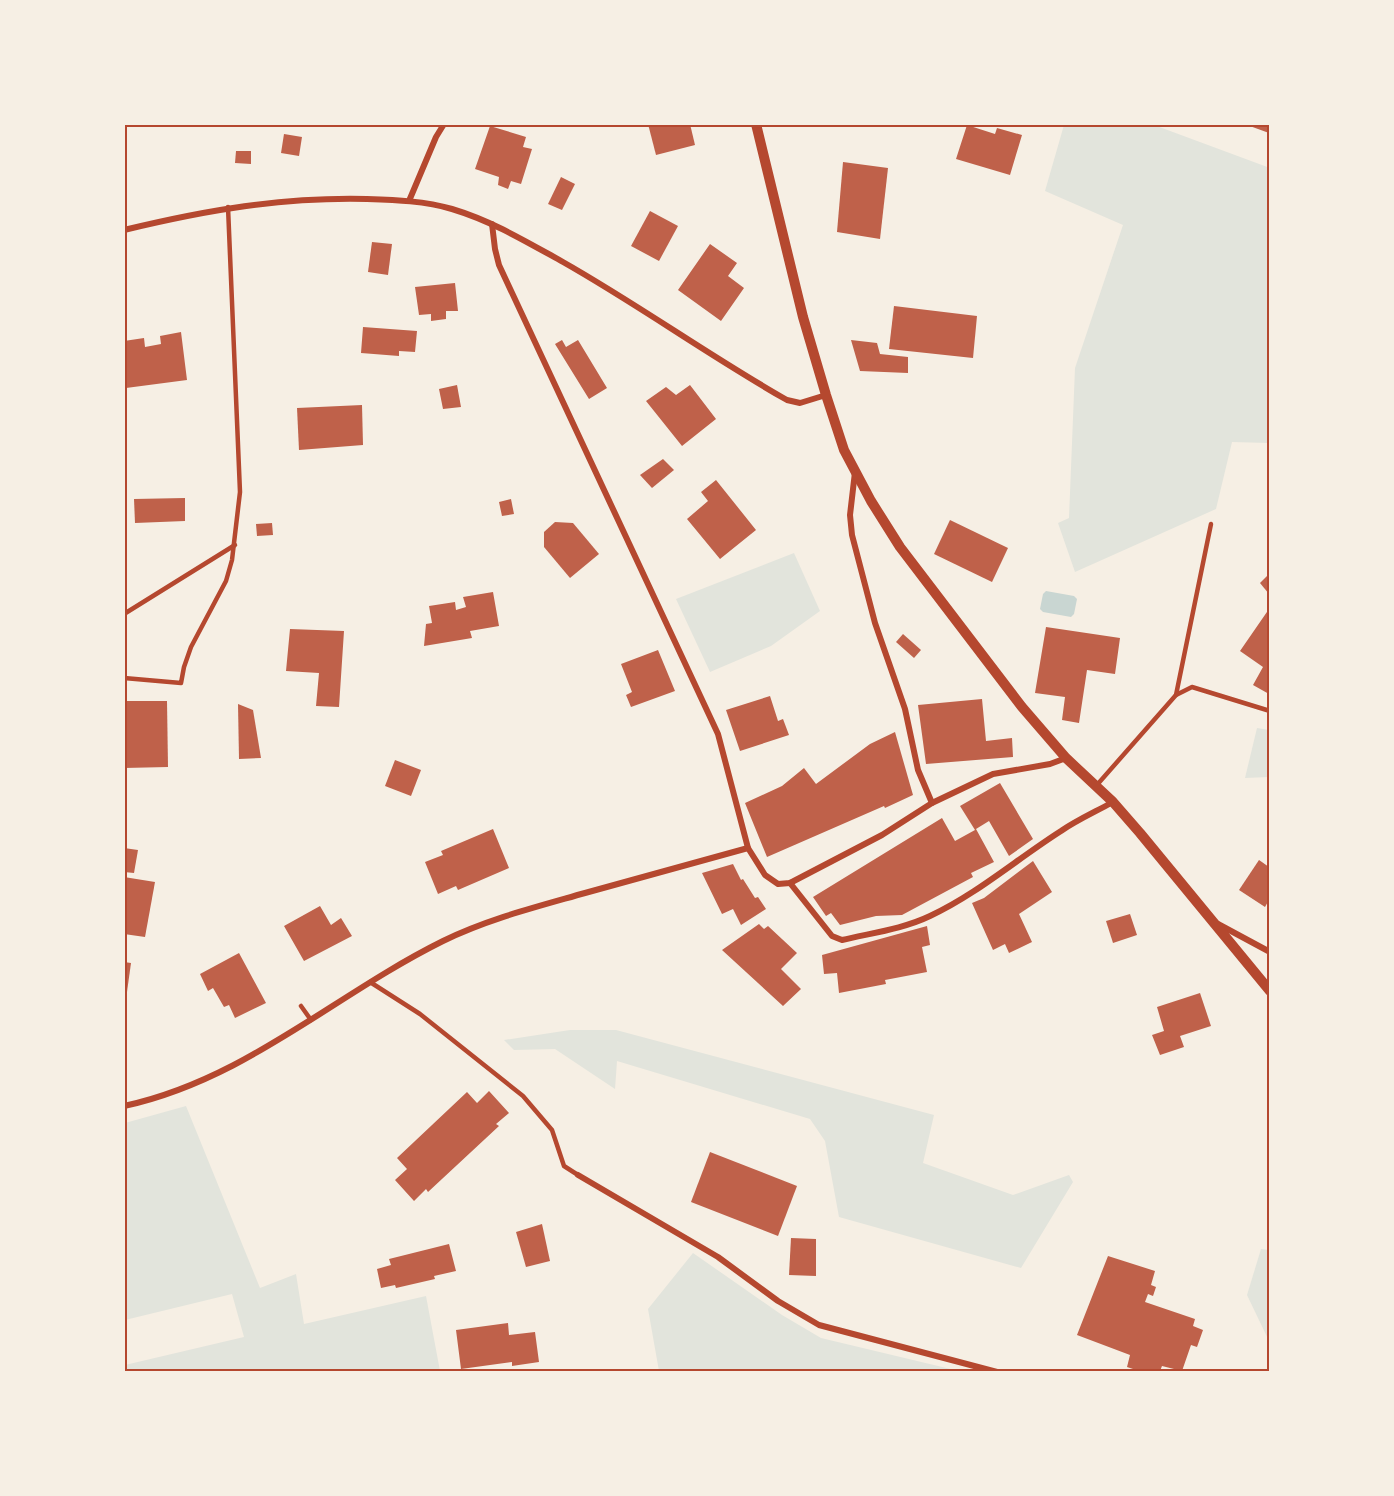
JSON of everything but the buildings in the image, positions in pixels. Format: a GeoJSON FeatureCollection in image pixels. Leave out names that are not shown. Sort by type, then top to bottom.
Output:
{"type":"FeatureCollection","features":[{"type":"Feature","properties":{"kind":"street"},"geometry":{"type":"LineString","coordinates":[[410,201],[436,136],[444,124]]}},
{"type":"Feature","properties":{"kind":"street"},"geometry":{"type":"LineString","coordinates":[[756,124],[803,317],[844,450],[855,472],[900,547],[1022,707],[1066,758],[1113,802],[1140,833],[1269,991]]}},
{"type":"Feature","properties":{"kind":"street"},"geometry":{"type":"LineString","coordinates":[[124,230],[228,207],[331,198],[410,201],[452,209],[492,224],[605,286],[787,400],[800,403],[826,395]]}},
{"type":"Feature","properties":{"kind":"street"},"geometry":{"type":"LineString","coordinates":[[492,224],[499,265],[718,734],[747,848],[765,875],[778,884],[790,883],[882,835],[932,803],[993,774],[1050,764],[1066,758]]}},
{"type":"Feature","properties":{"kind":"street"},"geometry":{"type":"LineString","coordinates":[[855,472],[850,515],[852,535],[875,623],[905,709],[918,770],[932,803]]}},
{"type":"Feature","properties":{"kind":"street"},"geometry":{"type":"LineString","coordinates":[[790,883],[832,936],[842,940],[906,926],[930,916],[994,878],[1062,830],[1113,802]]}},
{"type":"Feature","properties":{"kind":"street"},"geometry":{"type":"LineString","coordinates":[[124,1106],[146,1101],[206,1080],[241,1062],[370,982],[442,942],[495,918],[747,848]]}},
{"type":"Feature","properties":{"kind":"street"},"geometry":{"type":"LineString","coordinates":[[1212,921],[1269,952]]}},
{"type":"Feature","properties":{"kind":"street"},"geometry":{"type":"LineString","coordinates":[[578,1175],[718,1257],[778,1301],[819,1325],[997,1371]]}},
{"type":"Feature","properties":{"kind":"lane"},"geometry":{"type":"LineString","coordinates":[[124,678],[182,683],[184,667],[191,647],[226,581],[235,545],[240,492],[228,207]]}},
{"type":"Feature","properties":{"kind":"lane"},"geometry":{"type":"LineString","coordinates":[[1176,694],[1211,524]]}},
{"type":"Feature","properties":{"kind":"lane"},"geometry":{"type":"LineString","coordinates":[[124,614],[235,545]]}},
{"type":"Feature","properties":{"kind":"lane"},"geometry":{"type":"LineString","coordinates":[[1096,786],[1176,694],[1192,687],[1269,711]]}},
{"type":"Feature","properties":{"kind":"lane"},"geometry":{"type":"LineString","coordinates":[[370,982],[420,1014],[523,1096],[552,1130],[564,1166],[578,1175]]}},
{"type":"Feature","properties":{"kind":"lane"},"geometry":{"type":"LineString","coordinates":[[301,1006],[311,1020]]}},
{"type":"Feature","properties":{"kind":"shaded area"},"geometry":{"type":"Polygon","coordinates":[[[1064,125],[1154,125],[1270,168],[1269,443],[1232,442],[1216,509],[1075,572],[1058,523],[1069,518],[1075,368],[1123,225],[1045,191],[1064,125]]]}},
{"type":"Feature","properties":{"kind":"shaded area"},"geometry":{"type":"Polygon","coordinates":[[[794,553],[820,611],[771,646],[710,672],[676,599],[794,553]]]}},
{"type":"Feature","properties":{"kind":"shaded area"},"geometry":{"type":"Polygon","coordinates":[[[1046,591],[1074,596],[1077,599],[1074,614],[1071,617],[1043,612],[1040,609],[1043,594],[1046,591]]]}},
{"type":"Feature","properties":{"kind":"shaded area"},"geometry":{"type":"Polygon","coordinates":[[[1257,728],[1269,730],[1269,777],[1245,778],[1257,728]]]}},
{"type":"Feature","properties":{"kind":"shaded area"},"geometry":{"type":"Polygon","coordinates":[[[570,1030],[616,1030],[934,1115],[923,1163],[1013,1195],[1069,1175],[1073,1182],[1021,1268],[839,1217],[825,1141],[810,1119],[617,1061],[615,1089],[555,1049],[514,1050],[504,1040],[570,1030]]]}},
{"type":"Feature","properties":{"kind":"shaded area"},"geometry":{"type":"Polygon","coordinates":[[[186,1106],[260,1288],[296,1274],[304,1324],[426,1296],[440,1371],[125,1371],[125,1365],[244,1337],[232,1294],[125,1320],[125,1123],[186,1106]]]}},
{"type":"Feature","properties":{"kind":"shaded area"},"geometry":{"type":"Polygon","coordinates":[[[1261,1249],[1269,1250],[1269,1341],[1247,1295],[1261,1249]]]}},
{"type":"Feature","properties":{"kind":"shaded area"},"geometry":{"type":"Polygon","coordinates":[[[693,1253],[782,1315],[821,1338],[959,1371],[659,1371],[648,1309],[693,1253]]]}}]}
